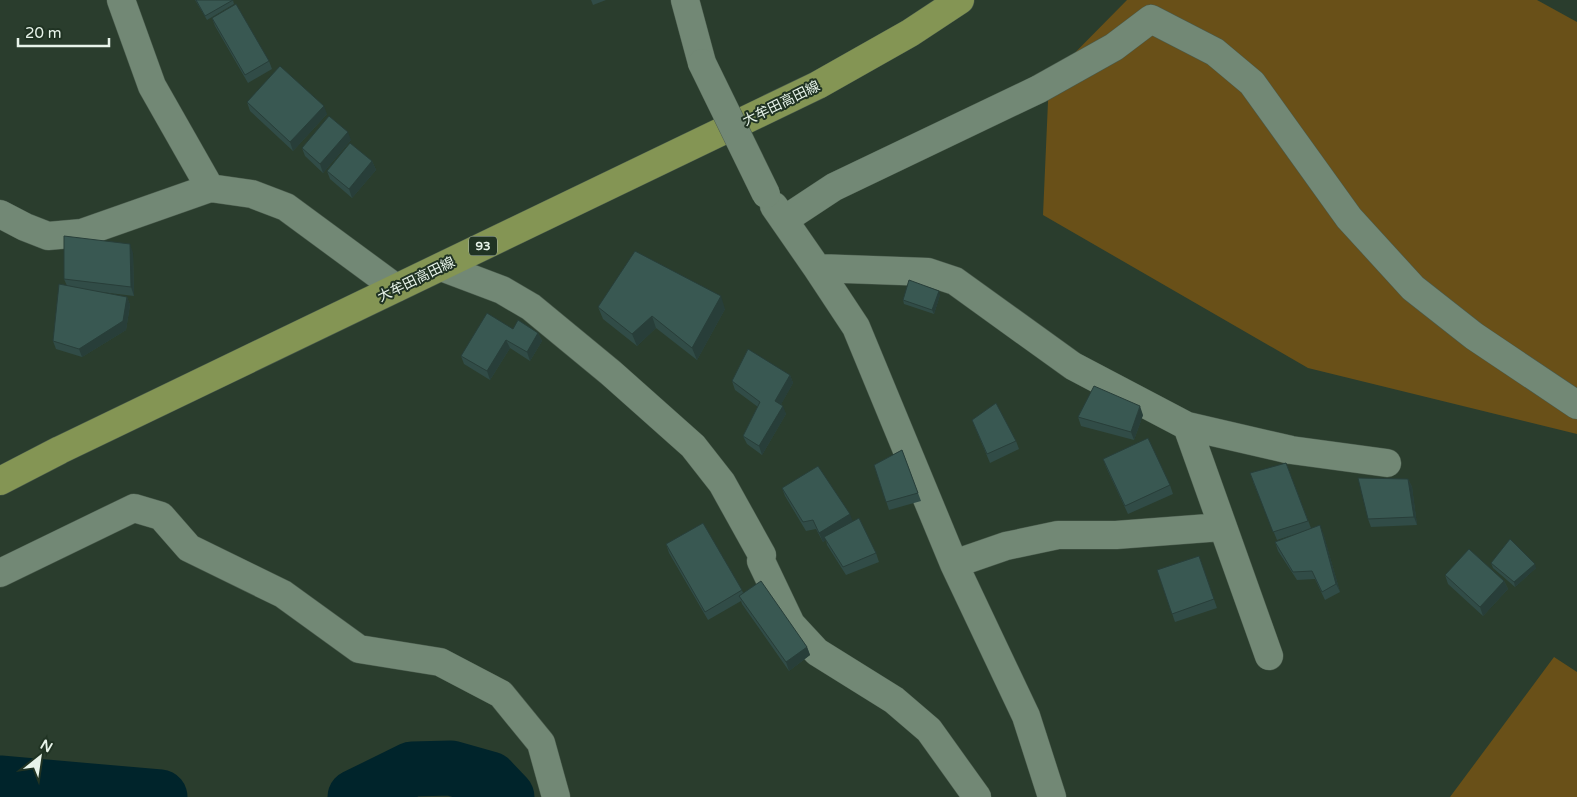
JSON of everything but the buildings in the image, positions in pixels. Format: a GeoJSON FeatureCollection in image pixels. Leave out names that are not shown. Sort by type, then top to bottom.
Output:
{"type":"FeatureCollection","features":[{"type":"Feature","properties":{"kind":"main road","name":"大牟田高田線"},"geometry":{"type":"LineString","coordinates":[[0,481],[60,450],[818,85],[910,33],[960,0]]}},
{"type":"Feature","properties":{"kind":"street"},"geometry":{"type":"LineString","coordinates":[[121,0],[152,86],[210,188]]}},
{"type":"Feature","properties":{"kind":"street"},"geometry":{"type":"LineString","coordinates":[[685,0],[702,63],[766,194],[856,327],[954,564],[1026,716],[1052,797]]}},
{"type":"Feature","properties":{"kind":"street"},"geometry":{"type":"LineString","coordinates":[[784,220],[834,187],[1039,89],[1114,47],[1151,19],[1215,52],[1252,83],[1349,218],[1413,288],[1474,336],[1577,405]]}},
{"type":"Feature","properties":{"kind":"street"},"geometry":{"type":"LineString","coordinates":[[0,214],[48,236],[82,233],[210,188],[252,194],[286,207],[396,288]]}},
{"type":"Feature","properties":{"kind":"street"},"geometry":{"type":"LineString","coordinates":[[441,266],[502,290],[532,307],[612,373],[694,446],[722,482],[762,555],[761,561],[791,624],[817,652],[894,700],[929,730],[977,797]]}},
{"type":"Feature","properties":{"kind":"street"},"geometry":{"type":"LineString","coordinates":[[817,268],[928,272],[956,281],[1073,366],[1187,426],[1291,450],[1387,463]]}},
{"type":"Feature","properties":{"kind":"street"},"geometry":{"type":"LineString","coordinates":[[1187,426],[1268,656]]}},
{"type":"Feature","properties":{"kind":"street"},"geometry":{"type":"LineString","coordinates":[[0,573],[134,508],[161,516],[189,548],[283,594],[359,649],[440,662],[501,694],[541,743],[556,797]]}},
{"type":"Feature","properties":{"kind":"street"},"geometry":{"type":"LineString","coordinates":[[954,564],[1006,546],[1058,535],[1116,535],[1222,526]]}},
{"type":"Feature","properties":{"kind":"shaded area"},"geometry":{"type":"Polygon","coordinates":[[[1127,0],[1537,0],[1577,22],[1577,434],[1308,368],[1043,215],[1049,79],[1127,0]]]}},
{"type":"Feature","properties":{"kind":"shaded area"},"geometry":{"type":"Polygon","coordinates":[[[1554,657],[1577,672],[1577,797],[1450,797],[1554,657]]]}},
{"type":"Feature","properties":{"kind":"waterway"},"geometry":{"type":"LineString","coordinates":[[355,797],[412,769],[451,768],[490,779],[507,797]]}},
{"type":"Feature","properties":{"kind":"waterway"},"geometry":{"type":"LineString","coordinates":[[0,783],[160,797]]}}]}
